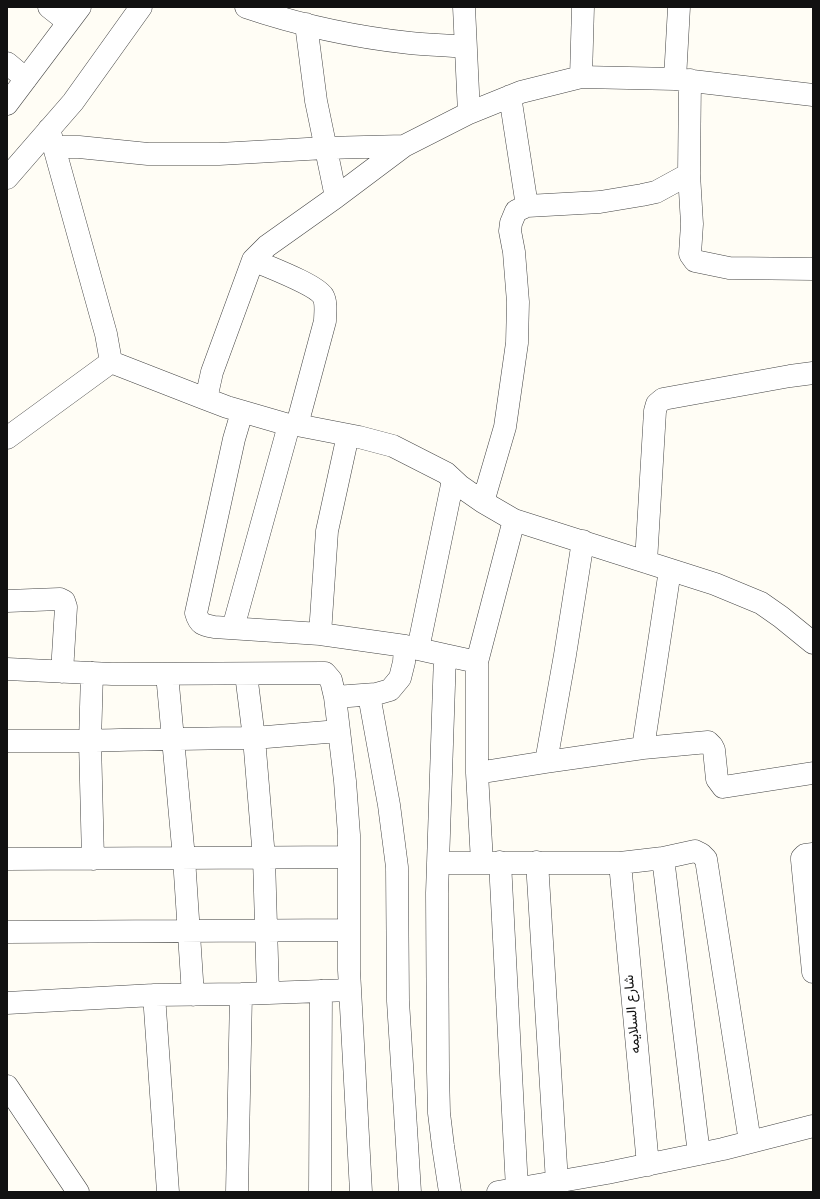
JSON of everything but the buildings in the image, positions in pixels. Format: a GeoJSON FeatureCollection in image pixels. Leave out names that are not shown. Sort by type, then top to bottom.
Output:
{"type":"FeatureCollection","features":[{"type":"Feature","properties":{"kind":"street"},"geometry":{"type":"LineString","coordinates":[[7,104],[74,15],[49,7]]}},
{"type":"Feature","properties":{"kind":"street"},"geometry":{"type":"LineString","coordinates":[[7,178],[52,138],[73,102],[141,7]]}},
{"type":"Feature","properties":{"kind":"street"},"geometry":{"type":"LineString","coordinates":[[246,7],[273,16],[368,37],[410,43],[465,46]]}},
{"type":"Feature","properties":{"kind":"street"},"geometry":{"type":"LineString","coordinates":[[464,7],[469,113]]}},
{"type":"Feature","properties":{"kind":"street"},"geometry":{"type":"LineString","coordinates":[[581,77],[583,7]]}},
{"type":"Feature","properties":{"kind":"street"},"geometry":{"type":"LineString","coordinates":[[679,7],[692,224],[690,254],[695,261],[729,268],[813,269]]}},
{"type":"Feature","properties":{"kind":"street"},"geometry":{"type":"LineString","coordinates":[[306,24],[316,101],[336,197]]}},
{"type":"Feature","properties":{"kind":"street"},"geometry":{"type":"LineString","coordinates":[[7,63],[26,79]]}},
{"type":"Feature","properties":{"kind":"street"},"geometry":{"type":"LineString","coordinates":[[206,399],[212,372],[253,260],[267,246],[404,146],[469,113],[521,92],[581,77],[683,80],[813,95]]}},
{"type":"Feature","properties":{"kind":"street"},"geometry":{"type":"LineString","coordinates":[[510,96],[527,206]]}},
{"type":"Feature","properties":{"kind":"street"},"geometry":{"type":"LineString","coordinates":[[52,138],[80,147],[148,154],[219,154],[325,148],[404,146]]}},
{"type":"Feature","properties":{"kind":"street"},"geometry":{"type":"LineString","coordinates":[[52,138],[106,334],[111,362]]}},
{"type":"Feature","properties":{"kind":"street"},"geometry":{"type":"LineString","coordinates":[[483,502],[505,427],[517,343],[518,302],[514,252],[510,231],[511,223],[516,211],[527,206],[600,202],[642,195],[656,192],[689,174]]}},
{"type":"Feature","properties":{"kind":"street"},"geometry":{"type":"LineString","coordinates":[[233,628],[325,321],[326,308],[324,297],[315,288],[253,260]]}},
{"type":"Feature","properties":{"kind":"street"},"geometry":{"type":"LineString","coordinates":[[111,362],[242,412],[293,425],[348,435],[393,446],[446,473],[460,486],[483,502],[514,520],[714,584],[761,603],[813,643]]}},
{"type":"Feature","properties":{"kind":"street"},"geometry":{"type":"LineString","coordinates":[[7,438],[111,362]]}},
{"type":"Feature","properties":{"kind":"street"},"geometry":{"type":"LineString","coordinates":[[646,562],[655,411],[659,401],[813,373]]}},
{"type":"Feature","properties":{"kind":"street"},"geometry":{"type":"LineString","coordinates":[[242,412],[234,439],[196,613],[198,621],[204,625],[320,634],[411,648],[477,662]]}},
{"type":"Feature","properties":{"kind":"street"},"geometry":{"type":"LineString","coordinates":[[320,634],[327,531],[348,435]]}},
{"type":"Feature","properties":{"kind":"street"},"geometry":{"type":"LineString","coordinates":[[335,697],[369,695],[390,690],[400,678],[404,662],[411,648],[453,480]]}},
{"type":"Feature","properties":{"kind":"street"},"geometry":{"type":"LineString","coordinates":[[514,520],[477,662],[477,773],[491,862],[508,1191],[648,1165],[813,1126]]}},
{"type":"Feature","properties":{"kind":"street"},"geometry":{"type":"LineString","coordinates":[[546,762],[583,541]]}},
{"type":"Feature","properties":{"kind":"street"},"geometry":{"type":"LineString","coordinates":[[643,748],[670,570]]}},
{"type":"Feature","properties":{"kind":"street"},"geometry":{"type":"LineString","coordinates":[[7,601],[64,601],[66,606],[62,672]]}},
{"type":"Feature","properties":{"kind":"street"},"geometry":{"type":"LineString","coordinates":[[445,655],[438,862],[439,1113],[450,1192]]}},
{"type":"Feature","properties":{"kind":"street"},"geometry":{"type":"LineString","coordinates":[[7,669],[92,673],[167,674],[325,673],[332,680],[345,781],[349,835],[350,990],[361,1192]]}},
{"type":"Feature","properties":{"kind":"street"},"geometry":{"type":"LineString","coordinates":[[92,673],[90,742],[93,858]]}},
{"type":"Feature","properties":{"kind":"street"},"geometry":{"type":"LineString","coordinates":[[167,674],[190,931],[193,995]]}},
{"type":"Feature","properties":{"kind":"street"},"geometry":{"type":"LineString","coordinates":[[246,674],[254,738],[264,858],[268,993]]}},
{"type":"Feature","properties":{"kind":"street"},"geometry":{"type":"LineString","coordinates":[[369,695],[389,805],[397,867],[398,1001],[410,1192]]}},
{"type":"Feature","properties":{"kind":"street"},"geometry":{"type":"LineString","coordinates":[[7,741],[90,742],[173,738],[254,738],[339,731]]}},
{"type":"Feature","properties":{"kind":"street"},"geometry":{"type":"LineString","coordinates":[[477,773],[643,748],[708,742],[714,750],[717,780],[723,787],[813,773]]}},
{"type":"Feature","properties":{"kind":"street"},"geometry":{"type":"LineString","coordinates":[[438,862],[620,863],[663,858],[695,851],[701,854],[706,859],[750,1142]]}},
{"type":"Feature","properties":{"kind":"street"},"geometry":{"type":"LineString","coordinates":[[813,854],[805,855],[802,860],[813,972]]}},
{"type":"Feature","properties":{"kind":"street"},"geometry":{"type":"LineString","coordinates":[[7,859],[349,857]]}},
{"type":"Feature","properties":{"kind":"street"},"geometry":{"type":"LineString","coordinates":[[663,858],[699,1154]]}},
{"type":"Feature","properties":{"kind":"street"},"geometry":{"type":"LineString","coordinates":[[537,862],[557,1182]]}},
{"type":"Feature","properties":{"kind":"street","name":"شارع السلايمه"},"geometry":{"type":"LineString","coordinates":[[620,863],[648,1165]]}},
{"type":"Feature","properties":{"kind":"street"},"geometry":{"type":"LineString","coordinates":[[7,932],[349,930]]}},
{"type":"Feature","properties":{"kind":"street"},"geometry":{"type":"LineString","coordinates":[[7,1003],[154,995],[241,994],[350,990]]}},
{"type":"Feature","properties":{"kind":"street"},"geometry":{"type":"LineString","coordinates":[[320,1192],[321,991]]}},
{"type":"Feature","properties":{"kind":"street"},"geometry":{"type":"LineString","coordinates":[[237,1192],[241,994]]}},
{"type":"Feature","properties":{"kind":"street"},"geometry":{"type":"LineString","coordinates":[[154,995],[168,1192]]}},
{"type":"Feature","properties":{"kind":"street"},"geometry":{"type":"LineString","coordinates":[[7,1086],[78,1192]]}}]}
